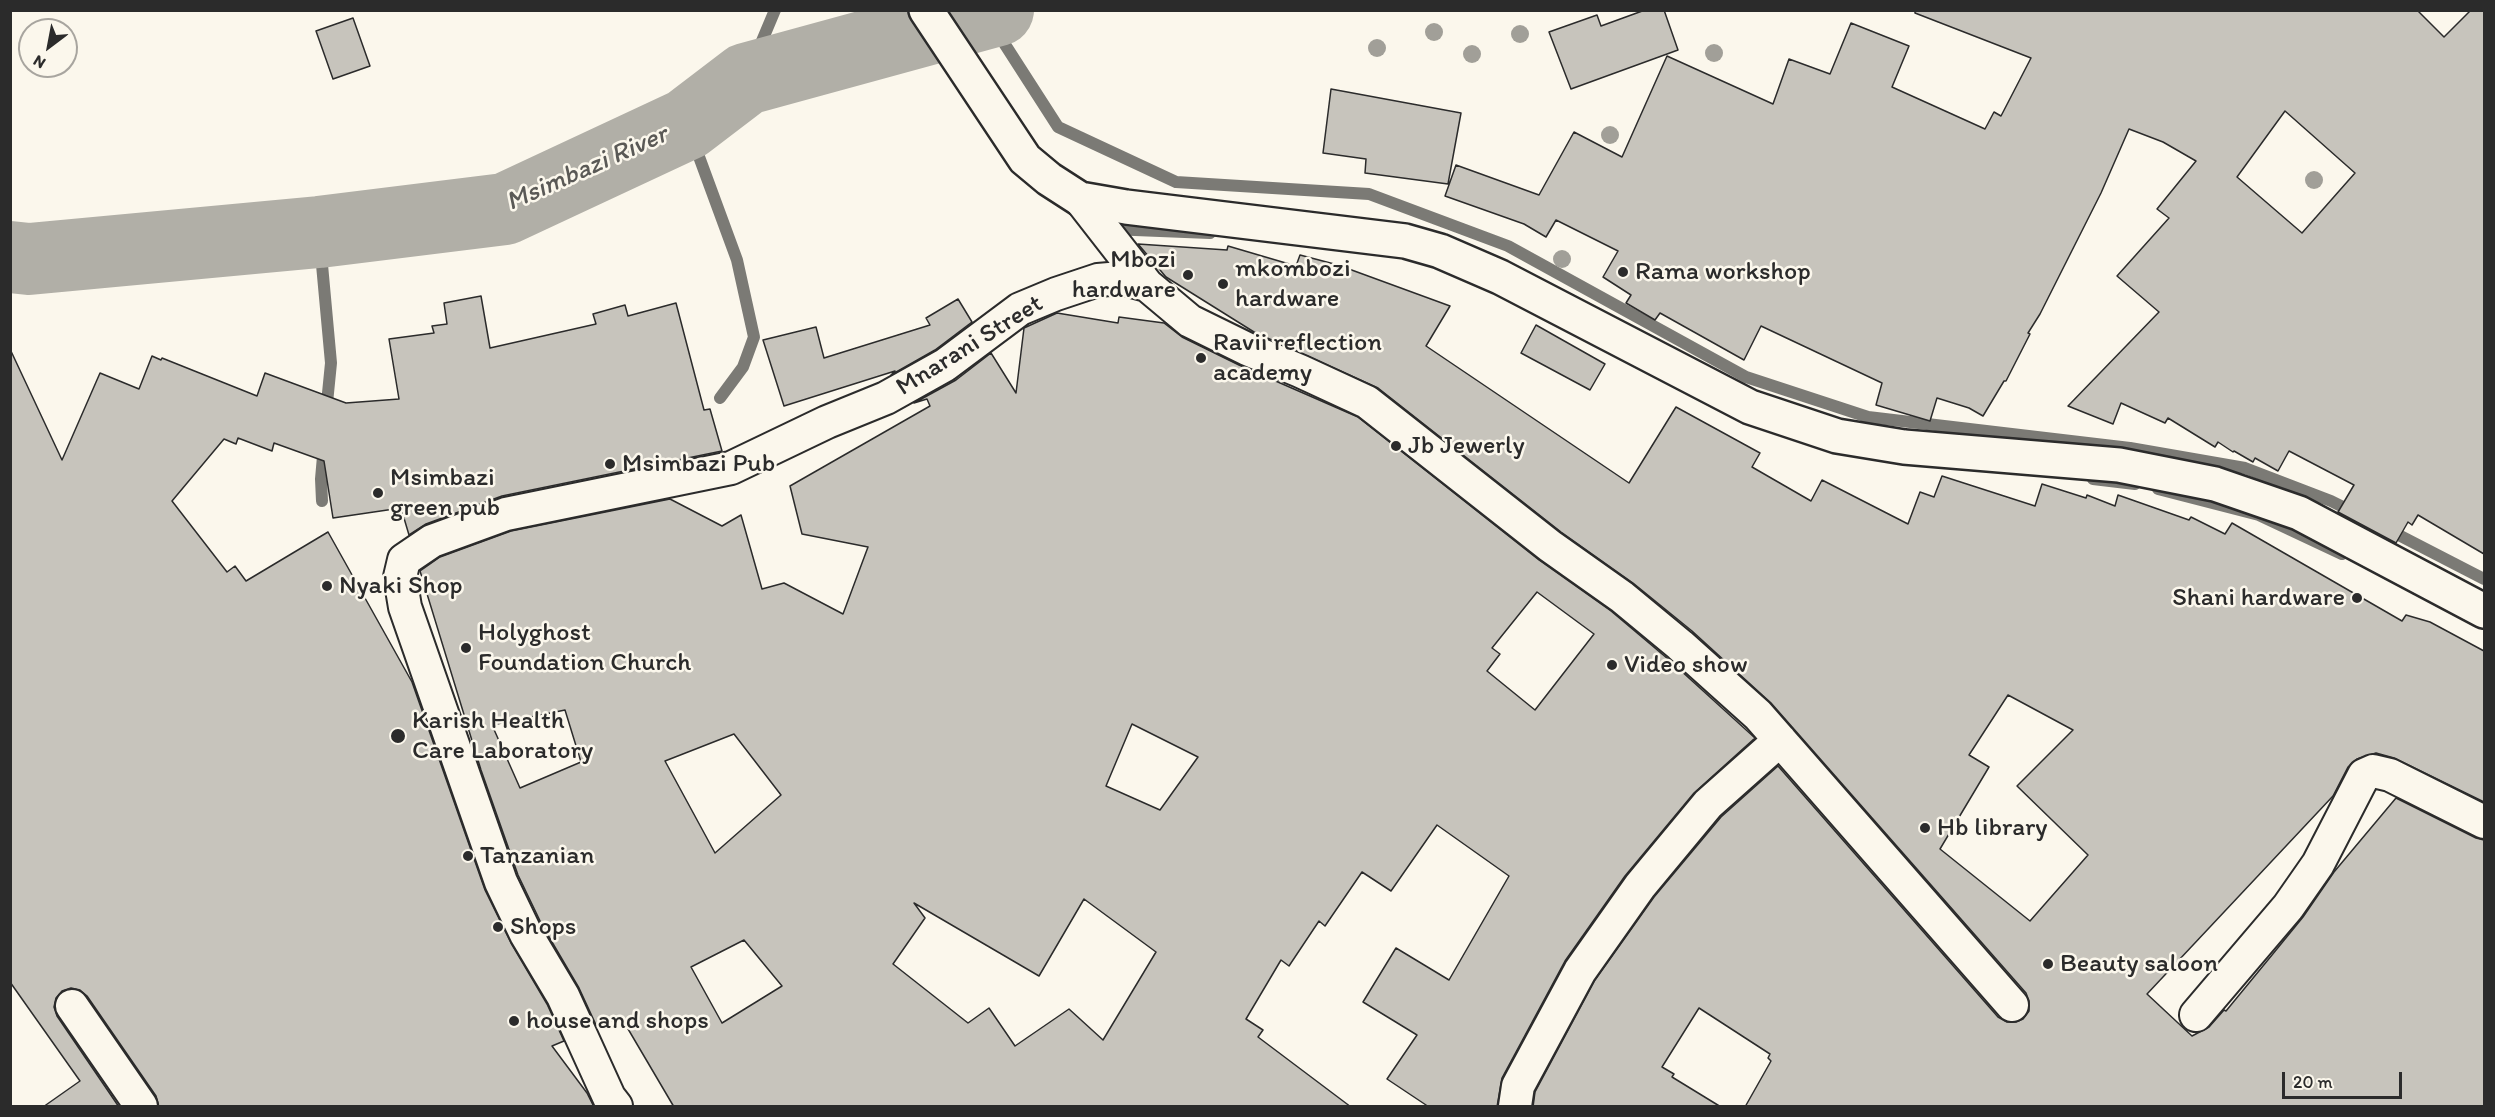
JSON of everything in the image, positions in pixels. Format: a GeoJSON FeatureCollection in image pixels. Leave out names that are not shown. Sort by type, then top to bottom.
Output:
{"type":"FeatureCollection","features":[{"type":"Feature","properties":{"kind":"main road"},"geometry":{"type":"LineString","coordinates":[[926,10],[1025,159],[1049,179],[1080,199],[1126,207],[1405,241],[1440,251],[1500,277],[1750,407],[1837,436],[1904,447],[2119,465],[2215,484],[2299,513],[2484,611]]}},
{"type":"Feature","properties":{"kind":"street"},"geometry":{"type":"LineString","coordinates":[[1080,199],[1147,285],[1190,321],[1367,402],[1541,538],[1622,597],[1758,715],[2012,1005]]}},
{"type":"Feature","properties":{"kind":"street","name":"Mnarani Street"},"geometry":{"type":"LineString","coordinates":[[616,1107],[609,1097],[563,996],[526,934],[501,882],[405,607],[400,577],[404,560],[432,541],[506,514],[731,468],[826,422],[886,398],[945,365],[1020,309],[1098,280],[1121,279],[1147,285]]}},
{"type":"Feature","properties":{"kind":"street"},"geometry":{"type":"LineString","coordinates":[[1515,1107],[1518,1086],[1580,971],[1640,886],[1708,804],[1780,740]]}},
{"type":"Feature","properties":{"kind":"street"},"geometry":{"type":"LineString","coordinates":[[2196,1015],[2288,907],[2318,864],[2364,775],[2373,771],[2390,775],[2484,822]]}},
{"type":"Feature","properties":{"kind":"street"},"geometry":{"type":"LineString","coordinates":[[72,1006],[141,1107]]}},
{"type":"Feature","properties":{"kind":"building"},"geometry":{"type":"Polygon","coordinates":[[[1645,10],[1664,10],[1678,50],[1571,89],[1549,32],[1597,15],[1601,26],[1645,10]]]}},
{"type":"Feature","properties":{"kind":"building"},"geometry":{"type":"Polygon","coordinates":[[[1915,10],[2417,10],[2444,37],[2471,10],[2484,10],[2484,554],[2418,515],[2412,525],[2408,522],[2396,543],[2338,512],[2354,485],[2289,451],[2278,471],[2255,458],[2253,462],[2218,442],[2215,447],[2168,418],[2165,423],[2121,403],[2113,424],[2068,406],[2159,312],[2117,276],[2169,218],[2157,209],[2196,161],[2163,142],[2129,129],[2101,193],[2040,314],[2028,333],[2030,334],[2006,381],[1983,416],[1969,408],[1937,398],[1930,421],[1876,405],[1882,383],[1761,326],[1744,360],[1660,313],[1655,320],[1626,303],[1631,295],[1603,277],[1618,251],[1556,220],[1546,237],[1524,224],[1445,196],[1456,165],[1539,195],[1574,132],[1622,157],[1667,56],[1773,104],[1789,59],[1830,74],[1851,23],[1909,46],[1892,87],[1985,129],[1994,112],[2001,116],[2031,58],[1915,13],[1915,10]],[[2285,111],[2237,177],[2302,233],[2355,173],[2285,111]]]}},
{"type":"Feature","properties":{"kind":"building"},"geometry":{"type":"Polygon","coordinates":[[[353,18],[370,66],[333,79],[316,31],[353,18]]]}},
{"type":"Feature","properties":{"kind":"building"},"geometry":{"type":"Polygon","coordinates":[[[1331,89],[1461,113],[1448,184],[1365,173],[1366,159],[1323,153],[1331,89]]]}},
{"type":"Feature","properties":{"kind":"building"},"geometry":{"type":"Polygon","coordinates":[[[1138,244],[1227,250],[1228,246],[1296,266],[1300,255],[1338,265],[1450,306],[1426,346],[1629,483],[1676,407],[1760,453],[1752,467],[1811,501],[1822,480],[1908,524],[1920,492],[1934,497],[1942,476],[2035,506],[2042,484],[2086,498],[2087,495],[2115,506],[2118,495],[2189,520],[2191,517],[2225,534],[2232,523],[2402,621],[2406,615],[2430,622],[2484,651],[2484,802],[2394,758],[2376,753],[2357,759],[2348,767],[2333,796],[2147,994],[2192,1036],[2209,1027],[2224,1010],[2226,1011],[2272,955],[2303,917],[2334,872],[2396,798],[2484,840],[2484,1107],[1745,1107],[1771,1061],[1768,1058],[1770,1054],[1699,1008],[1662,1067],[1674,1074],[1672,1077],[1721,1107],[1533,1107],[1535,1092],[1595,980],[1654,897],[1721,817],[1778,766],[1998,1017],[2007,1022],[2023,1019],[2029,1011],[2029,1001],[2026,993],[1771,703],[1692,631],[1633,583],[1561,532],[1378,388],[1254,332],[1166,277],[1138,244]],[[2008,695],[1969,755],[1989,767],[1940,849],[2030,921],[2088,855],[2017,786],[2073,730],[2008,695]]]}},
{"type":"Feature","properties":{"kind":"building"},"geometry":{"type":"Polygon","coordinates":[[[481,296],[490,348],[596,324],[593,314],[625,305],[628,316],[676,303],[704,410],[710,409],[722,451],[502,496],[426,524],[409,535],[401,508],[333,518],[324,461],[274,443],[272,451],[238,438],[236,444],[224,439],[172,501],[227,572],[235,566],[246,581],[328,532],[412,682],[485,890],[511,943],[547,1004],[564,1041],[552,1046],[587,1093],[594,1107],[159,1107],[156,1096],[87,996],[80,990],[71,988],[62,991],[56,998],[54,1007],[57,1016],[119,1107],[43,1107],[80,1081],[10,982],[10,349],[62,460],[100,373],[139,389],[152,356],[257,396],[265,373],[346,403],[399,399],[389,339],[434,333],[432,326],[447,324],[444,303],[481,296]]]}},
{"type":"Feature","properties":{"kind":"building"},"geometry":{"type":"Polygon","coordinates":[[[958,299],[972,322],[935,350],[891,375],[895,371],[784,406],[763,340],[816,327],[824,358],[930,325],[926,318],[958,299]]]}},
{"type":"Feature","properties":{"kind":"building"},"geometry":{"type":"Polygon","coordinates":[[[1057,313],[1118,323],[1119,317],[1164,323],[1182,337],[1239,365],[1358,417],[1539,560],[1611,611],[1755,738],[1694,793],[1625,876],[1565,961],[1502,1078],[1497,1107],[1429,1107],[1387,1079],[1417,1035],[1363,1002],[1396,948],[1449,980],[1509,876],[1437,825],[1391,891],[1362,872],[1325,926],[1319,921],[1289,966],[1281,960],[1246,1019],[1263,1030],[1258,1037],[1351,1107],[674,1107],[621,1017],[597,1027],[579,988],[542,925],[518,875],[481,770],[420,571],[440,557],[511,531],[670,499],[722,526],[741,515],[762,589],[784,583],[843,614],[868,547],[802,534],[790,486],[930,406],[927,399],[914,403],[956,380],[991,353],[1016,393],[1024,328],[1057,313]],[[1537,592],[1492,648],[1500,654],[1487,671],[1535,710],[1594,634],[1537,592]],[[565,710],[492,725],[520,788],[581,762],[565,710]],[[1132,724],[1106,786],[1160,810],[1198,757],[1132,724]],[[734,734],[665,761],[715,853],[781,795],[734,734]],[[1084,899],[1039,976],[914,903],[925,918],[893,964],[968,1023],[989,1008],[1015,1046],[1069,1009],[1103,1040],[1156,952],[1084,899]],[[744,940],[691,967],[722,1023],[782,986],[744,940]]]}},
{"type":"Feature","properties":{"kind":"building"},"geometry":{"type":"Polygon","coordinates":[[[1536,325],[1605,364],[1590,390],[1521,353],[1536,325]]]}},
{"type":"Feature","properties":{"kind":"waterway"},"geometry":{"type":"LineString","coordinates":[[746,79],[775,10]]}},
{"type":"Feature","properties":{"kind":"waterway","name":"Msimbazi River"},"geometry":{"type":"LineString","coordinates":[[10,257],[29,259],[319,232],[505,209],[687,124],[746,79],[998,10]]}},
{"type":"Feature","properties":{"kind":"waterway"},"geometry":{"type":"LineString","coordinates":[[986,15],[1058,127],[1176,182],[1369,194],[1508,246],[1746,377],[1868,417],[2130,448],[2245,468],[2331,501],[2355,513]]}},
{"type":"Feature","properties":{"kind":"waterway"},"geometry":{"type":"LineString","coordinates":[[687,124],[737,260],[754,337],[743,367],[720,398]]}},
{"type":"Feature","properties":{"kind":"waterway"},"geometry":{"type":"LineString","coordinates":[[1110,229],[1210,233]]}},
{"type":"Feature","properties":{"kind":"waterway"},"geometry":{"type":"LineString","coordinates":[[319,232],[331,363],[326,413]]}},
{"type":"Feature","properties":{"kind":"waterway"},"geometry":{"type":"LineString","coordinates":[[322,501],[324,445]]}},
{"type":"Feature","properties":{"kind":"waterway"},"geometry":{"type":"LineString","coordinates":[[2093,479],[2135,484]]}},
{"type":"Feature","properties":{"kind":"waterway"},"geometry":{"type":"LineString","coordinates":[[2158,489],[2259,515],[2342,554]]}},
{"type":"Feature","properties":{"kind":"waterway"},"geometry":{"type":"LineString","coordinates":[[2387,529],[2484,579]]}},
{"type":"Feature","properties":{"kind":"place","name":"Rama workshop"},"geometry":{"type":"Point","coordinates":[1623,272]}},
{"type":"Feature","properties":{"kind":"place","name":"Mbozi hardware"},"geometry":{"type":"Point","coordinates":[1188,275]}},
{"type":"Feature","properties":{"kind":"place","name":"mkombozi hardware"},"geometry":{"type":"Point","coordinates":[1223,284]}},
{"type":"Feature","properties":{"kind":"place","name":"Ravii reflection academy"},"geometry":{"type":"Point","coordinates":[1201,358]}},
{"type":"Feature","properties":{"kind":"place","name":"Jb Jewerly"},"geometry":{"type":"Point","coordinates":[1396,446]}},
{"type":"Feature","properties":{"kind":"place","name":"Msimbazi Pub"},"geometry":{"type":"Point","coordinates":[610,464]}},
{"type":"Feature","properties":{"kind":"place","name":"Msimbazi green pub"},"geometry":{"type":"Point","coordinates":[378,493]}},
{"type":"Feature","properties":{"kind":"place","name":"Nyaki Shop"},"geometry":{"type":"Point","coordinates":[327,586]}},
{"type":"Feature","properties":{"kind":"place","name":"Shani hardware"},"geometry":{"type":"Point","coordinates":[2357,598]}},
{"type":"Feature","properties":{"kind":"place","name":"Holyghost Foundation Church"},"geometry":{"type":"Point","coordinates":[466,648]}},
{"type":"Feature","properties":{"kind":"place","name":"Video show"},"geometry":{"type":"Point","coordinates":[1612,665]}},
{"type":"Feature","properties":{"kind":"place","name":"Karish Health Care Laboratory"},"geometry":{"type":"Point","coordinates":[398,736]}},
{"type":"Feature","properties":{"kind":"place","name":"Hb library"},"geometry":{"type":"Point","coordinates":[1925,828]}},
{"type":"Feature","properties":{"kind":"place","name":"Tanzanian"},"geometry":{"type":"Point","coordinates":[468,856]}},
{"type":"Feature","properties":{"kind":"place","name":"Shops"},"geometry":{"type":"Point","coordinates":[498,927]}},
{"type":"Feature","properties":{"kind":"place","name":"Beauty saloon"},"geometry":{"type":"Point","coordinates":[2048,964]}},
{"type":"Feature","properties":{"kind":"place","name":"house and shops"},"geometry":{"type":"Point","coordinates":[514,1021]}}]}
